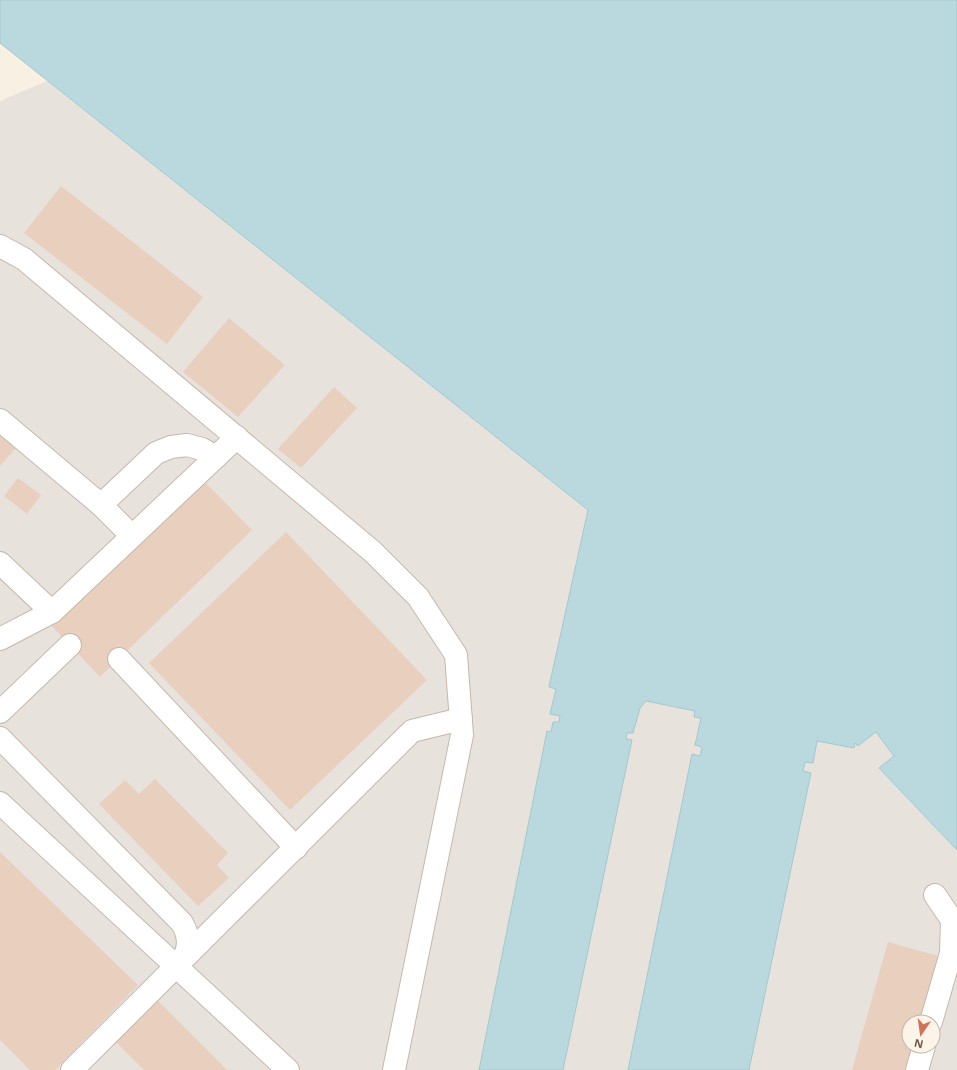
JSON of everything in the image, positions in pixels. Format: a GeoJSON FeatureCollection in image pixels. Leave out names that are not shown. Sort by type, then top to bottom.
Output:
{"type":"FeatureCollection","features":[{"type":"Feature","properties":{"kind":"lane"},"geometry":{"type":"LineString","coordinates":[[0,246],[24,259],[373,552],[418,598],[456,655],[462,735],[394,1070]]}},
{"type":"Feature","properties":{"kind":"lane"},"geometry":{"type":"LineString","coordinates":[[0,420],[101,505],[132,536]]}},
{"type":"Feature","properties":{"kind":"lane"},"geometry":{"type":"LineString","coordinates":[[0,639],[52,612],[237,438]]}},
{"type":"Feature","properties":{"kind":"lane"},"geometry":{"type":"LineString","coordinates":[[101,505],[156,453],[171,447],[187,445],[202,449],[216,457]]}},
{"type":"Feature","properties":{"kind":"lane"},"geometry":{"type":"LineString","coordinates":[[0,563],[52,612]]}},
{"type":"Feature","properties":{"kind":"lane"},"geometry":{"type":"LineString","coordinates":[[0,712],[70,645]]}},
{"type":"Feature","properties":{"kind":"lane"},"geometry":{"type":"LineString","coordinates":[[119,659],[296,848]]}},
{"type":"Feature","properties":{"kind":"lane"},"geometry":{"type":"LineString","coordinates":[[176,966],[412,731],[461,719]]}},
{"type":"Feature","properties":{"kind":"lane"},"geometry":{"type":"LineString","coordinates":[[0,738],[182,923],[187,931],[188,946],[183,959],[72,1070]]}},
{"type":"Feature","properties":{"kind":"lane"},"geometry":{"type":"LineString","coordinates":[[2,807],[288,1070]]}},
{"type":"Feature","properties":{"kind":"lane"},"geometry":{"type":"LineString","coordinates":[[933,1014],[951,953],[952,920],[935,895]]}},
{"type":"Feature","properties":{"kind":"lane"},"geometry":{"type":"LineString","coordinates":[[917,1070],[922,1054]]}},
{"type":"Feature","properties":{"kind":"shaded area"},"geometry":{"type":"Polygon","coordinates":[[[47,81],[588,510],[549,687],[640,708],[646,701],[695,711],[694,717],[854,748],[855,743],[859,746],[876,732],[895,756],[879,768],[957,850],[957,1070],[0,1070],[0,101],[47,81]]]}},
{"type":"Feature","properties":{"kind":"water"},"geometry":{"type":"Polygon","coordinates":[[[0,0],[957,0],[957,850],[879,768],[894,756],[876,732],[858,746],[855,743],[854,748],[817,741],[813,763],[805,762],[803,771],[811,773],[749,1070],[628,1070],[692,754],[700,756],[702,747],[695,745],[701,718],[694,717],[695,711],[646,701],[640,708],[633,733],[627,733],[626,739],[632,740],[563,1070],[479,1070],[547,731],[551,732],[553,722],[559,722],[560,716],[550,714],[556,689],[549,687],[588,510],[0,43],[0,0]]]}},
{"type":"Feature","properties":{"kind":"building"},"geometry":{"type":"Polygon","coordinates":[[[61,186],[203,297],[167,344],[24,233],[61,186]]]}},
{"type":"Feature","properties":{"kind":"building"},"geometry":{"type":"Polygon","coordinates":[[[229,318],[285,365],[238,417],[183,372],[229,318]]]}},
{"type":"Feature","properties":{"kind":"building"},"geometry":{"type":"Polygon","coordinates":[[[334,387],[357,408],[301,468],[278,449],[334,387]]]}},
{"type":"Feature","properties":{"kind":"building"},"geometry":{"type":"Polygon","coordinates":[[[0,428],[19,444],[0,466],[0,428]]]}},
{"type":"Feature","properties":{"kind":"building"},"geometry":{"type":"Polygon","coordinates":[[[18,478],[41,495],[27,514],[4,496],[18,478]]]}},
{"type":"Feature","properties":{"kind":"building"},"geometry":{"type":"Polygon","coordinates":[[[202,479],[252,530],[100,677],[51,625],[202,479]]]}},
{"type":"Feature","properties":{"kind":"building"},"geometry":{"type":"Polygon","coordinates":[[[286,532],[427,680],[290,810],[149,663],[286,532]]]}},
{"type":"Feature","properties":{"kind":"building"},"geometry":{"type":"Polygon","coordinates":[[[155,779],[228,853],[217,865],[229,878],[198,906],[99,804],[125,780],[139,794],[155,779]]]}},
{"type":"Feature","properties":{"kind":"building"},"geometry":{"type":"Polygon","coordinates":[[[0,852],[138,985],[55,1070],[30,1070],[0,1040],[0,852]]]}},
{"type":"Feature","properties":{"kind":"building"},"geometry":{"type":"Polygon","coordinates":[[[888,942],[938,956],[922,1014],[901,1014],[901,1054],[911,1054],[907,1070],[852,1070],[888,942]]]}},
{"type":"Feature","properties":{"kind":"building"},"geometry":{"type":"Polygon","coordinates":[[[157,1000],[227,1070],[144,1070],[115,1041],[157,1000]]]}}]}
